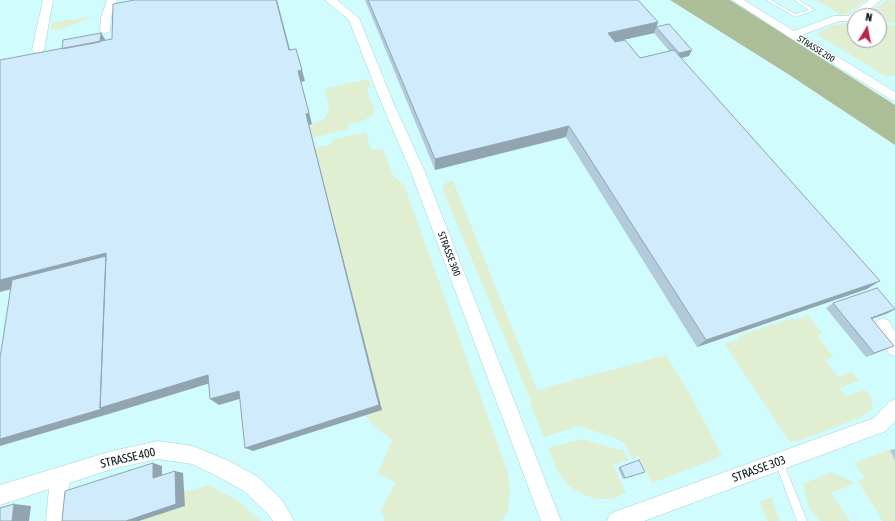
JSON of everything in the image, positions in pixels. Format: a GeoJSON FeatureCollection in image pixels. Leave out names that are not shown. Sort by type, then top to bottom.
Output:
{"type":"FeatureCollection","features":[{"type":"Feature","properties":{"kind":"street"},"geometry":{"type":"LineString","coordinates":[[38,50],[48,0]]}},
{"type":"Feature","properties":{"kind":"street"},"geometry":{"type":"LineString","coordinates":[[105,31],[106,17],[112,0]]}},
{"type":"Feature","properties":{"kind":"street","name":"STRASSE 300"},"geometry":{"type":"LineString","coordinates":[[330,0],[354,18],[387,102],[418,172],[551,521]]}},
{"type":"Feature","properties":{"kind":"street","name":"STRASSE 200"},"geometry":{"type":"LineString","coordinates":[[737,0],[895,98]]}},
{"type":"Feature","properties":{"kind":"street"},"geometry":{"type":"LineString","coordinates":[[793,35],[838,18],[850,18],[876,0]]}},
{"type":"Feature","properties":{"kind":"street"},"geometry":{"type":"LineString","coordinates":[[883,326],[895,348]]}},
{"type":"Feature","properties":{"kind":"street","name":"STRASSE 303"},"geometry":{"type":"LineString","coordinates":[[617,521],[880,425],[895,408]]}},
{"type":"Feature","properties":{"kind":"street","name":"STRASSE 400"},"geometry":{"type":"LineString","coordinates":[[0,495],[112,460],[158,450],[193,455],[222,468],[251,484],[275,506],[284,521]]}},
{"type":"Feature","properties":{"kind":"street"},"geometry":{"type":"LineString","coordinates":[[56,521],[60,476]]}},
{"type":"Feature","properties":{"kind":"lane"},"geometry":{"type":"LineString","coordinates":[[768,0],[795,16],[813,10],[796,0]]}},
{"type":"Feature","properties":{"kind":"lane"},"geometry":{"type":"LineString","coordinates":[[778,462],[802,521]]}},
{"type":"Feature","properties":{"kind":"shaded area"},"geometry":{"type":"Polygon","coordinates":[[[0,0],[895,0],[895,521],[0,521],[0,0]]]}},
{"type":"Feature","properties":{"kind":"green space"},"geometry":{"type":"Polygon","coordinates":[[[670,0],[730,0],[895,105],[895,145],[788,74],[670,0]]]}},
{"type":"Feature","properties":{"kind":"green space"},"geometry":{"type":"Polygon","coordinates":[[[816,0],[866,0],[854,8],[847,8],[847,13],[843,16],[816,0]]]}},
{"type":"Feature","properties":{"kind":"green space"},"geometry":{"type":"Polygon","coordinates":[[[887,0],[895,1],[895,23],[887,22],[887,8],[876,8],[887,0]]]}},
{"type":"Feature","properties":{"kind":"green space"},"geometry":{"type":"Polygon","coordinates":[[[94,16],[68,27],[56,30],[51,28],[52,23],[94,16]]]}},
{"type":"Feature","properties":{"kind":"green space"},"geometry":{"type":"Polygon","coordinates":[[[847,23],[847,48],[887,48],[887,25],[895,26],[895,76],[885,76],[816,34],[834,25],[847,23]]]}},
{"type":"Feature","properties":{"kind":"green space"},"geometry":{"type":"Polygon","coordinates":[[[368,79],[371,86],[367,91],[374,109],[373,115],[363,121],[347,124],[349,129],[313,138],[309,125],[326,117],[328,112],[329,106],[325,91],[327,88],[368,79]]]}},
{"type":"Feature","properties":{"kind":"green space"},"geometry":{"type":"Polygon","coordinates":[[[366,132],[371,150],[383,149],[393,176],[404,185],[508,473],[510,494],[507,513],[501,521],[385,521],[381,510],[396,482],[378,474],[392,440],[370,422],[365,415],[382,410],[315,148],[332,144],[332,140],[366,132]]]}},
{"type":"Feature","properties":{"kind":"green space"},"geometry":{"type":"Polygon","coordinates":[[[453,181],[537,390],[666,355],[690,394],[722,456],[652,483],[639,456],[632,458],[624,443],[615,438],[580,426],[544,437],[530,404],[532,403],[442,188],[447,182],[453,181]]]}},
{"type":"Feature","properties":{"kind":"green space"},"geometry":{"type":"Polygon","coordinates":[[[808,315],[822,333],[817,335],[833,357],[825,360],[838,377],[852,372],[859,381],[839,388],[846,396],[865,390],[871,397],[873,409],[859,418],[798,441],[789,441],[725,344],[740,339],[738,336],[793,318],[795,320],[808,315]]]}},
{"type":"Feature","properties":{"kind":"green space"},"geometry":{"type":"Polygon","coordinates":[[[582,439],[623,450],[628,460],[613,465],[626,493],[611,499],[595,499],[580,493],[568,485],[558,472],[548,448],[582,439]]]}},
{"type":"Feature","properties":{"kind":"green space"},"geometry":{"type":"Polygon","coordinates":[[[890,449],[895,461],[895,521],[882,521],[858,482],[831,493],[850,521],[820,521],[808,506],[803,484],[831,472],[855,483],[865,478],[854,463],[890,449]]]}},
{"type":"Feature","properties":{"kind":"green space"},"geometry":{"type":"Polygon","coordinates":[[[209,485],[238,501],[261,521],[139,521],[185,506],[184,492],[209,485]]]}},
{"type":"Feature","properties":{"kind":"green space"},"geometry":{"type":"Polygon","coordinates":[[[772,497],[779,521],[767,521],[760,501],[772,497]]]}},
{"type":"Feature","properties":{"kind":"building"},"geometry":{"type":"Polygon","coordinates":[[[134,0],[276,0],[289,50],[296,49],[302,70],[298,71],[309,113],[306,114],[379,405],[245,448],[239,391],[210,399],[208,375],[100,408],[106,253],[0,280],[0,60],[112,39],[113,4],[134,0]]]}},
{"type":"Feature","properties":{"kind":"building"},"geometry":{"type":"Polygon","coordinates":[[[368,0],[638,0],[658,22],[608,33],[615,42],[625,40],[640,58],[674,50],[880,281],[706,340],[569,126],[435,159],[368,0]]]}},
{"type":"Feature","properties":{"kind":"building"},"geometry":{"type":"Polygon","coordinates":[[[669,24],[692,50],[679,53],[656,27],[669,24]]]}},
{"type":"Feature","properties":{"kind":"building"},"geometry":{"type":"Polygon","coordinates":[[[101,33],[100,42],[62,49],[63,40],[101,33]]]}},
{"type":"Feature","properties":{"kind":"building"},"geometry":{"type":"Polygon","coordinates":[[[106,256],[100,408],[102,409],[0,439],[0,358],[12,280],[106,256]]]}},
{"type":"Feature","properties":{"kind":"building"},"geometry":{"type":"Polygon","coordinates":[[[877,288],[895,309],[871,318],[894,346],[874,353],[833,303],[877,288]]]}},
{"type":"Feature","properties":{"kind":"building"},"geometry":{"type":"Polygon","coordinates":[[[639,460],[645,472],[625,478],[620,467],[639,460]]]}},
{"type":"Feature","properties":{"kind":"building"},"geometry":{"type":"Polygon","coordinates":[[[153,463],[153,478],[175,471],[176,504],[126,521],[62,521],[65,491],[153,463]]]}},
{"type":"Feature","properties":{"kind":"building"},"geometry":{"type":"Polygon","coordinates":[[[14,504],[12,521],[0,521],[0,508],[14,504]]]}}]}
